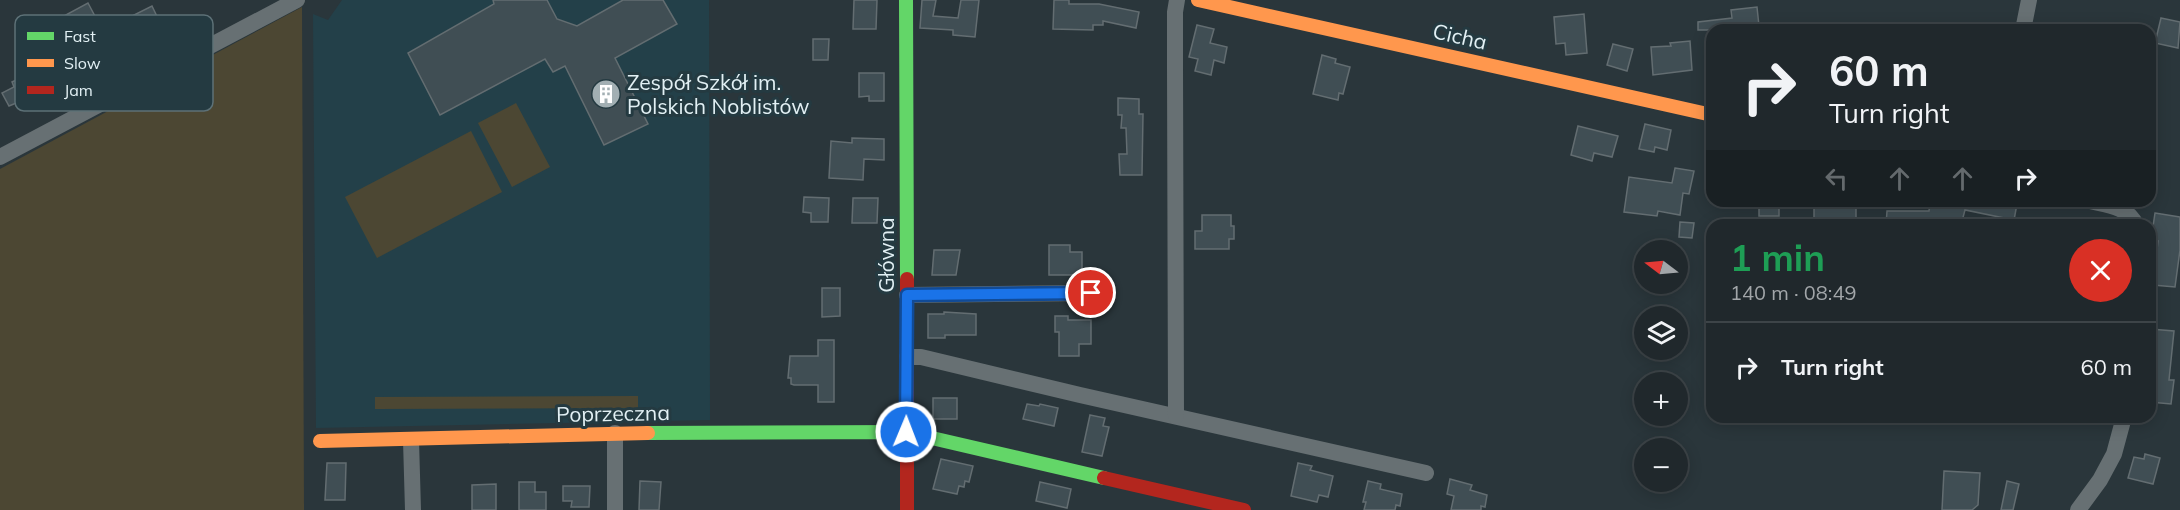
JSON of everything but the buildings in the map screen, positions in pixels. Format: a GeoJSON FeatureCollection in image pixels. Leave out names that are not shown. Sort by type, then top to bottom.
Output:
{"type":"FeatureCollection","features":[{"type":"Feature","properties":{"kind":"street"},"geometry":{"type":"LineString","coordinates":[[213,44],[297,0]]}},
{"type":"Feature","properties":{"kind":"street","name":"Główna"},"geometry":{"type":"LineString","coordinates":[[906,0],[907,510]]}},
{"type":"Feature","properties":{"kind":"street"},"geometry":{"type":"LineString","coordinates":[[1176,416],[1175,12],[1177,0]]}},
{"type":"Feature","properties":{"kind":"street","name":"Cicha"},"geometry":{"type":"LineString","coordinates":[[1198,0],[1706,114]]}},
{"type":"Feature","properties":{"kind":"street"},"geometry":{"type":"LineString","coordinates":[[2024,24],[2029,0]]}},
{"type":"Feature","properties":{"kind":"street"},"geometry":{"type":"LineString","coordinates":[[0,157],[87,111]]}},
{"type":"Feature","properties":{"kind":"street"},"geometry":{"type":"LineString","coordinates":[[2115,207],[2131,219]]}},
{"type":"Feature","properties":{"kind":"street"},"geometry":{"type":"LineString","coordinates":[[907,295],[1091,293]]}},
{"type":"Feature","properties":{"kind":"street"},"geometry":{"type":"LineString","coordinates":[[908,357],[921,357],[1425,473]]}},
{"type":"Feature","properties":{"kind":"street"},"geometry":{"type":"LineString","coordinates":[[2078,510],[2100,480],[2114,454],[2122,423]]}},
{"type":"Feature","properties":{"kind":"street","name":"Poprzeczna"},"geometry":{"type":"LineString","coordinates":[[320,441],[615,433],[906,432],[1244,510]]}},
{"type":"Feature","properties":{"kind":"street"},"geometry":{"type":"LineString","coordinates":[[615,433],[615,510]]}},
{"type":"Feature","properties":{"kind":"street"},"geometry":{"type":"LineString","coordinates":[[411,440],[412,510]]}},
{"type":"Feature","properties":{"kind":"shaded area"},"geometry":{"type":"Polygon","coordinates":[[[342,0],[709,0],[710,420],[316,428],[313,14],[328,20],[342,0]]]}},
{"type":"Feature","properties":{"kind":"shaded area"},"geometry":{"type":"Polygon","coordinates":[[[302,7],[304,510],[0,510],[0,169],[108,111],[213,111],[213,55],[302,7]]]}},
{"type":"Feature","properties":{"kind":"shaded area"},"geometry":{"type":"Polygon","coordinates":[[[516,103],[550,167],[512,187],[478,123],[516,103]]]}},
{"type":"Feature","properties":{"kind":"shaded area"},"geometry":{"type":"Polygon","coordinates":[[[471,131],[502,192],[377,258],[345,197],[471,131]]]}},
{"type":"Feature","properties":{"kind":"shaded area"},"geometry":{"type":"Polygon","coordinates":[[[638,396],[638,408],[375,409],[375,397],[638,396]]]}},
{"type":"Feature","properties":{"kind":"traffic: fast"},"geometry":{"type":"LineString","coordinates":[[906,0],[907,279]]}},
{"type":"Feature","properties":{"kind":"traffic: fast"},"geometry":{"type":"LineString","coordinates":[[648,433],[906,432],[1104,478]]}},
{"type":"Feature","properties":{"kind":"traffic: slow"},"geometry":{"type":"LineString","coordinates":[[1198,0],[1706,114]]}},
{"type":"Feature","properties":{"kind":"traffic: slow"},"geometry":{"type":"LineString","coordinates":[[320,441],[648,433]]}},
{"type":"Feature","properties":{"kind":"traffic: jam"},"geometry":{"type":"LineString","coordinates":[[907,279],[907,510]]}},
{"type":"Feature","properties":{"kind":"traffic: jam"},"geometry":{"type":"LineString","coordinates":[[1104,478],[1244,510]]}},
{"type":"Feature","properties":{"kind":"place","name":"Zespół Szkół im. Polskich Noblistów"},"geometry":{"type":"Point","coordinates":[606,94]}},
{"type":"Feature","properties":{"kind":"route"},"geometry":{"type":"LineString","coordinates":[[906,432],[907,295],[1091,293]]}}]}
